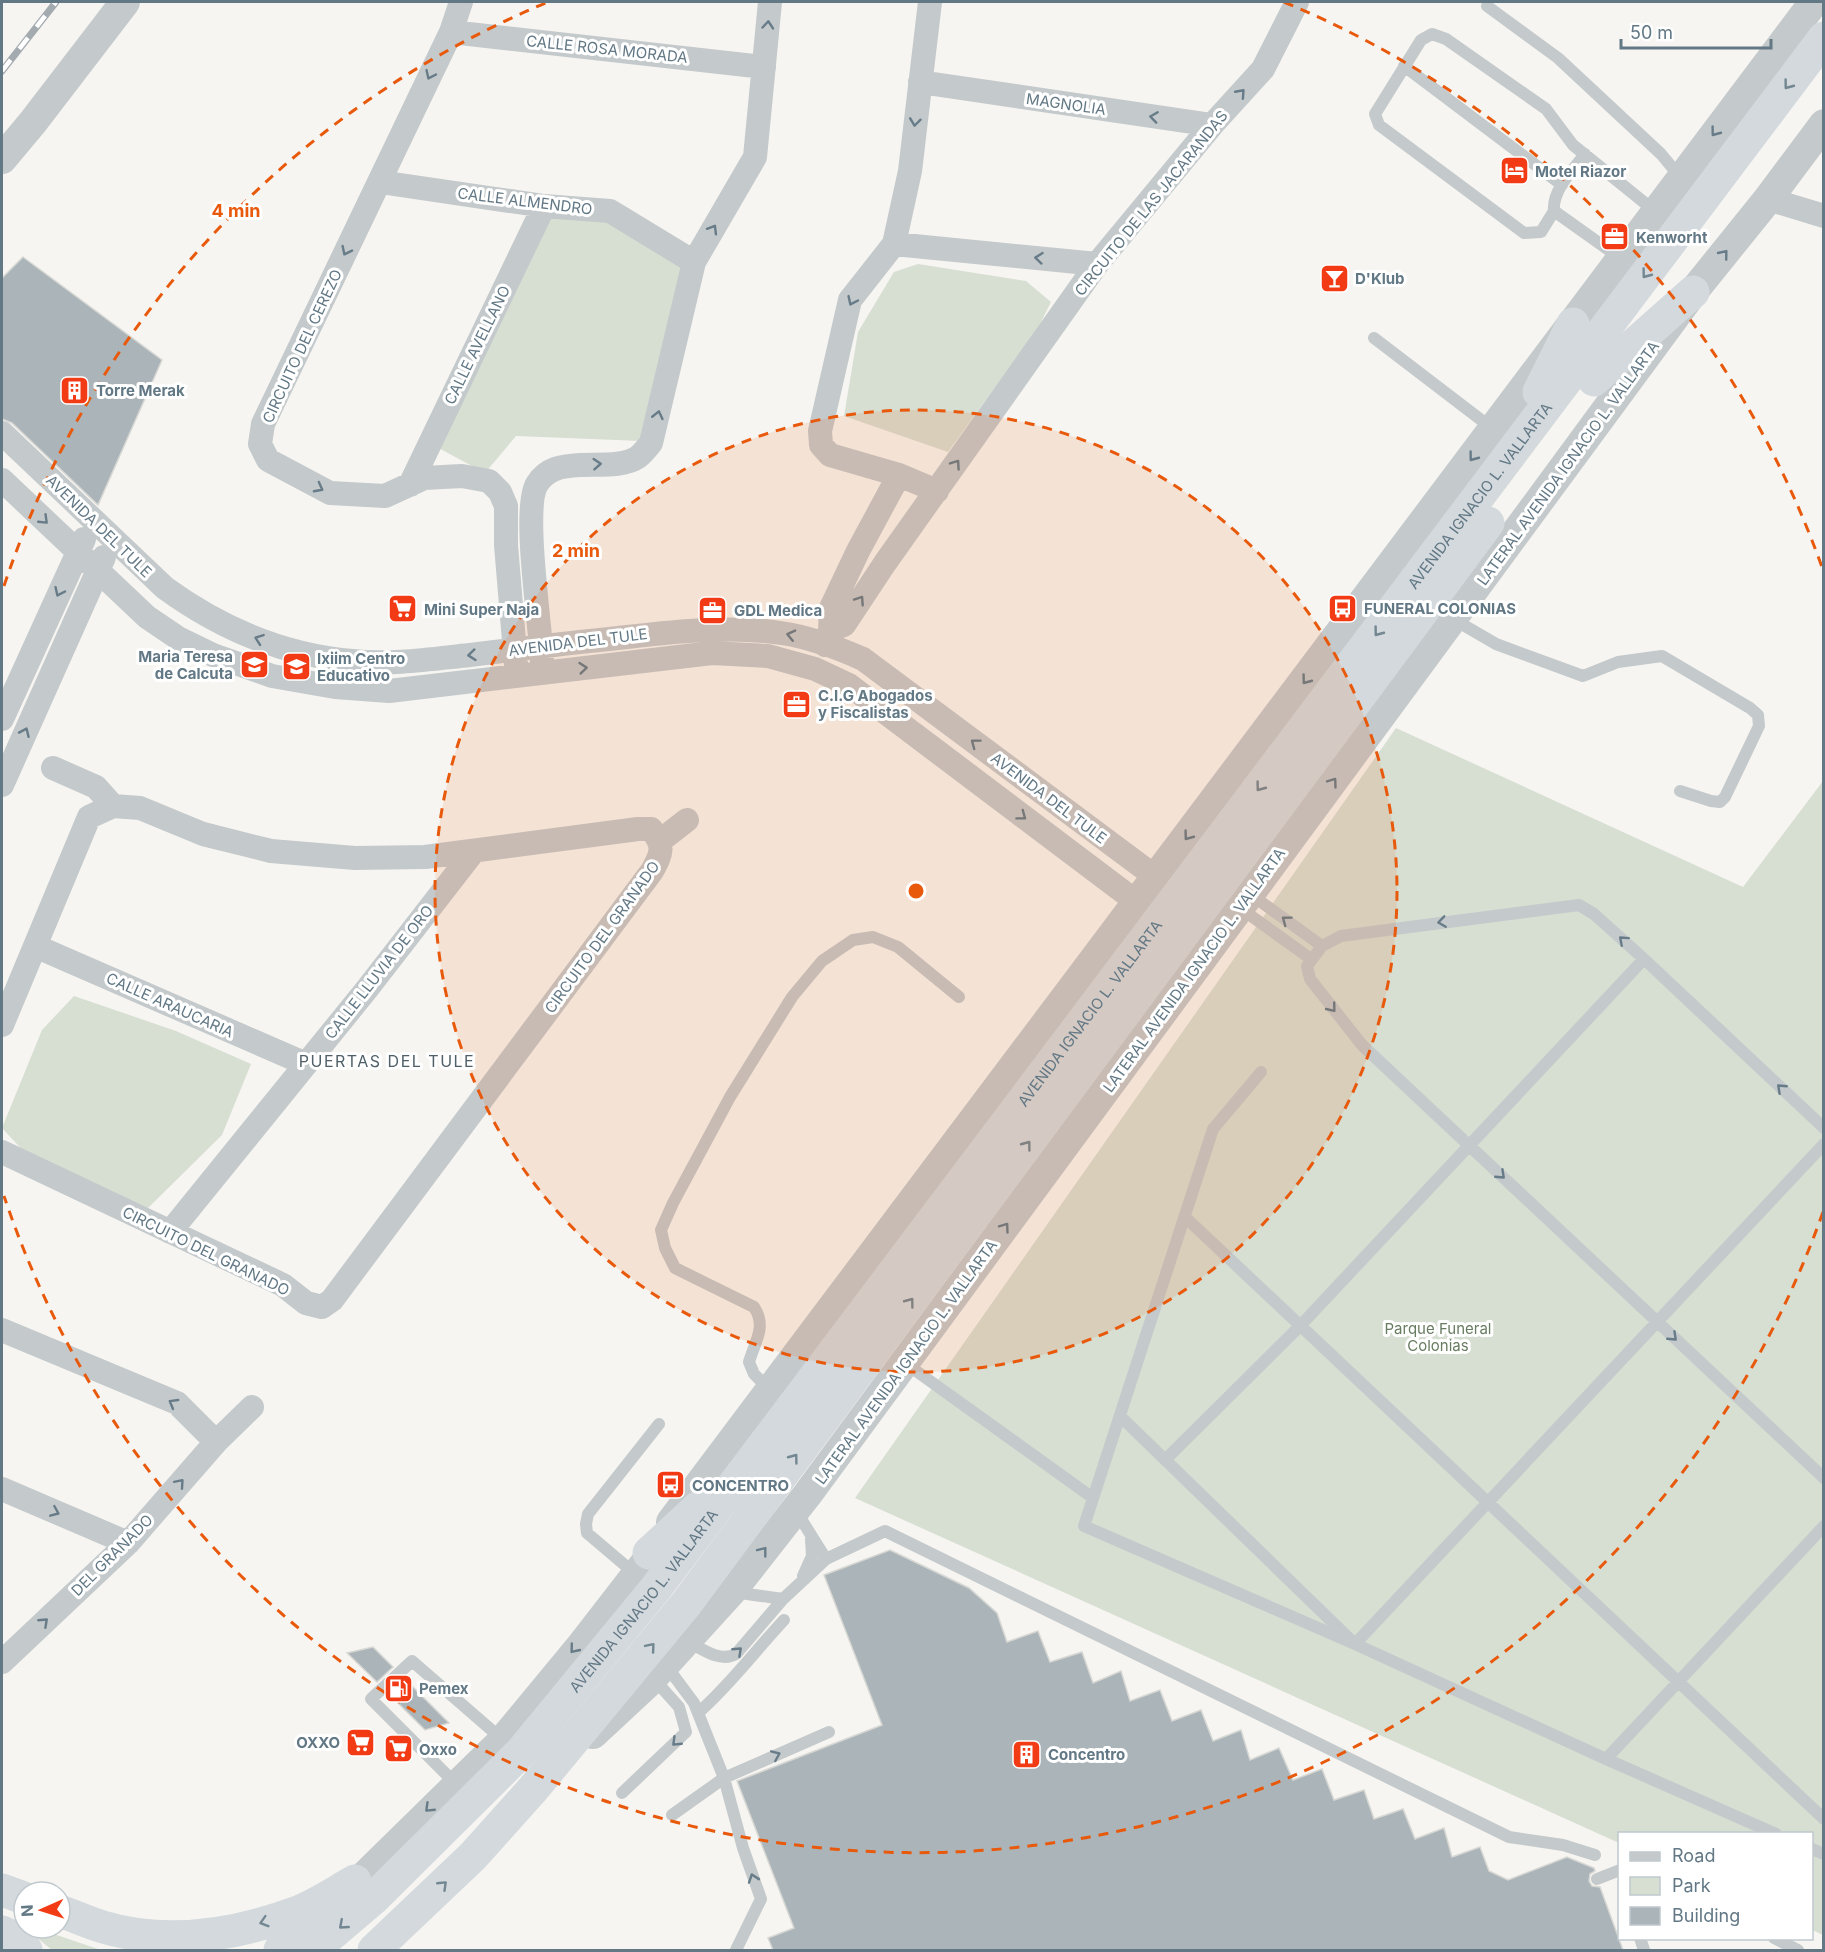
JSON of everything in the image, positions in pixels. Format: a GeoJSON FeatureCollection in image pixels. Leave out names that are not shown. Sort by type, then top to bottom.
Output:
{"type":"FeatureCollection","features":[{"type":"Feature","properties":{"kind":"highway","name":"AVENIDA IGNACIO L. VALLARTA"},"geometry":{"type":"LineString","coordinates":[[313,1950],[373,1899],[656,1588],[1824,38]]}},
{"type":"Feature","properties":{"kind":"highway","name":"AVENIDA IGNACIO L. VALLARTA"},"geometry":{"type":"LineString","coordinates":[[374,1950],[394,1938],[473,1856],[533,1789],[686,1604],[1594,380],[1824,74]]}},
{"type":"Feature","properties":{"kind":"highway"},"geometry":{"type":"LineString","coordinates":[[1594,380],[1693,292]]}},
{"type":"Feature","properties":{"kind":"highway"},"geometry":{"type":"LineString","coordinates":[[1501,468],[1573,324]]}},
{"type":"Feature","properties":{"kind":"highway"},"geometry":{"type":"LineString","coordinates":[[641,1563],[756,1456]]}},
{"type":"Feature","properties":{"kind":"highway"},"geometry":{"type":"LineString","coordinates":[[72,1916],[104,1928],[149,1936],[197,1937],[256,1925],[300,1911],[355,1881]]}},
{"type":"Feature","properties":{"kind":"highway"},"geometry":{"type":"LineString","coordinates":[[280,1950],[355,1881]]}},
{"type":"Feature","properties":{"kind":"highway"},"geometry":{"type":"LineString","coordinates":[[2,1932],[17,1939],[26,1950]]}},
{"type":"Feature","properties":{"kind":"street"},"geometry":{"type":"LineString","coordinates":[[2,159],[125,2]]}},
{"type":"Feature","properties":{"kind":"street","name":"CIRCUITO DEL CEREZO"},"geometry":{"type":"LineString","coordinates":[[461,2],[451,32],[263,424],[260,444],[268,460],[330,493],[385,496],[424,478],[462,476],[489,481],[500,492],[506,506]]}},
{"type":"Feature","properties":{"kind":"street"},"geometry":{"type":"LineString","coordinates":[[543,673],[532,543],[531,505],[535,486],[547,472],[565,466],[629,462],[639,456],[651,443],[694,262],[755,158],[770,2]]}},
{"type":"Feature","properties":{"kind":"street"},"geometry":{"type":"LineString","coordinates":[[930,2],[910,171],[894,244],[850,300],[820,431],[821,445],[830,455],[899,475],[938,491]]}},
{"type":"Feature","properties":{"kind":"street","name":"CIRCUITO DE LAS JACARANDAS"},"geometry":{"type":"LineString","coordinates":[[827,637],[844,625],[1097,264],[1212,125],[1263,69],[1297,2]]}},
{"type":"Feature","properties":{"kind":"street"},"geometry":{"type":"LineString","coordinates":[[641,1563],[1814,2]]}},
{"type":"Feature","properties":{"kind":"street","name":"CALLE ROSA MORADA"},"geometry":{"type":"LineString","coordinates":[[451,32],[764,67]]}},
{"type":"Feature","properties":{"kind":"street","name":"MAGNOLIA"},"geometry":{"type":"LineString","coordinates":[[920,82],[1212,125]]}},
{"type":"Feature","properties":{"kind":"street","name":"LATERAL AVENIDA IGNACIO L. VALLARTA"},"geometry":{"type":"LineString","coordinates":[[533,1789],[659,1671],[731,1592],[803,1522],[904,1363],[1693,292],[1768,199],[1824,124]]}},
{"type":"Feature","properties":{"kind":"street","name":"CALLE ALMENDRO"},"geometry":{"type":"LineString","coordinates":[[380,182],[544,206],[610,211],[694,262]]}},
{"type":"Feature","properties":{"kind":"street"},"geometry":{"type":"LineString","coordinates":[[1768,199],[1824,216]]}},
{"type":"Feature","properties":{"kind":"street","name":"CALLE AVELLANO"},"geometry":{"type":"LineString","coordinates":[[410,485],[544,206]]}},
{"type":"Feature","properties":{"kind":"street"},"geometry":{"type":"LineString","coordinates":[[894,244],[1097,264]]}},
{"type":"Feature","properties":{"kind":"street","name":"AVENIDA DEL TULE"},"geometry":{"type":"LineString","coordinates":[[2,433],[165,588],[195,610],[228,628],[289,650],[352,661],[406,662],[669,632],[729,629],[827,637],[863,659],[1157,878]]}},
{"type":"Feature","properties":{"kind":"street","name":"CIRCUITO DE LAS JACARANDAS"},"geometry":{"type":"LineString","coordinates":[[814,669],[827,637],[831,608],[899,475]]}},
{"type":"Feature","properties":{"kind":"street","name":"AVENIDA DEL TULE"},"geometry":{"type":"LineString","coordinates":[[2,480],[147,617],[178,638],[213,655],[272,676],[335,687],[389,691],[712,654],[768,656],[814,669],[849,686],[1138,903]]}},
{"type":"Feature","properties":{"kind":"street"},"geometry":{"type":"LineString","coordinates":[[516,676],[506,545],[506,506],[531,505]]}},
{"type":"Feature","properties":{"kind":"street"},"geometry":{"type":"LineString","coordinates":[[880,512],[911,527]]}},
{"type":"Feature","properties":{"kind":"street"},"geometry":{"type":"LineString","coordinates":[[2,719],[92,520]]}},
{"type":"Feature","properties":{"kind":"street"},"geometry":{"type":"LineString","coordinates":[[2,785],[112,538]]}},
{"type":"Feature","properties":{"kind":"street"},"geometry":{"type":"LineString","coordinates":[[852,565],[875,578]]}},
{"type":"Feature","properties":{"kind":"street"},"geometry":{"type":"LineString","coordinates":[[4,1010],[89,817],[113,806],[96,787],[53,768]]}},
{"type":"Feature","properties":{"kind":"street","name":"CIRCUITO DEL GRANADO"},"geometry":{"type":"LineString","coordinates":[[2,1152],[283,1285],[306,1303],[322,1307],[332,1300],[652,871],[660,857],[660,841],[651,829],[425,857],[355,858],[271,851],[203,834],[140,808],[113,806]]}},
{"type":"Feature","properties":{"kind":"street"},"geometry":{"type":"LineString","coordinates":[[660,841],[687,820]]}},
{"type":"Feature","properties":{"kind":"street","name":"CALLE LLUVIA DE ORO"},"geometry":{"type":"LineString","coordinates":[[170,1232],[474,851]]}},
{"type":"Feature","properties":{"kind":"street","name":"CALLE ARAUCARIA"},"geometry":{"type":"LineString","coordinates":[[34,946],[306,1064]]}},
{"type":"Feature","properties":{"kind":"street"},"geometry":{"type":"LineString","coordinates":[[2,1330],[177,1403],[216,1442]]}},
{"type":"Feature","properties":{"kind":"street","name":"DEL GRANADO"},"geometry":{"type":"LineString","coordinates":[[2,1662],[128,1543],[216,1442],[252,1407]]}},
{"type":"Feature","properties":{"kind":"street"},"geometry":{"type":"LineString","coordinates":[[2,1489],[128,1543]]}},
{"type":"Feature","properties":{"kind":"street","name":"AVENIDA IGNACIO L. VALLARTA"},"geometry":{"type":"LineString","coordinates":[[355,1881],[454,1783],[511,1745],[577,1646],[641,1563]]}},
{"type":"Feature","properties":{"kind":"lane"},"geometry":{"type":"LineString","coordinates":[[1487,6],[1558,58],[1661,154],[1681,178]]}},
{"type":"Feature","properties":{"kind":"lane"},"geometry":{"type":"LineString","coordinates":[[1585,154],[1562,185],[1553,201],[1554,211],[1540,232],[1524,233],[1379,125],[1375,114],[1420,40],[1432,34],[1446,39],[1546,110],[1573,145],[1585,154],[1656,212]]}},
{"type":"Feature","properties":{"kind":"lane"},"geometry":{"type":"LineString","coordinates":[[1404,66],[1562,185]]}},
{"type":"Feature","properties":{"kind":"lane"},"geometry":{"type":"LineString","coordinates":[[1554,211],[1621,259]]}},
{"type":"Feature","properties":{"kind":"lane"},"geometry":{"type":"LineString","coordinates":[[1374,338],[1494,430]]}},
{"type":"Feature","properties":{"kind":"lane"},"geometry":{"type":"LineString","coordinates":[[1453,619],[1496,644],[1583,676],[1618,662],[1662,656],[1758,715],[1759,726],[1725,797],[1720,802],[1680,791]]}},
{"type":"Feature","properties":{"kind":"lane"},"geometry":{"type":"LineString","coordinates":[[1245,901],[1322,946]]}},
{"type":"Feature","properties":{"kind":"lane"},"geometry":{"type":"LineString","coordinates":[[1245,901],[1311,959]]}},
{"type":"Feature","properties":{"kind":"lane"},"geometry":{"type":"LineString","coordinates":[[1824,1128],[1644,959],[1594,914],[1579,905],[1341,936],[1322,946],[1306,966],[1310,979],[1362,1045],[1824,1478]]}},
{"type":"Feature","properties":{"kind":"lane"},"geometry":{"type":"LineString","coordinates":[[770,1390],[749,1367],[748,1362],[760,1323],[754,1307],[675,1268],[665,1248],[661,1230],[673,1203],[736,1087],[792,997],[822,961],[853,940],[873,937],[898,946],[959,997]]}},
{"type":"Feature","properties":{"kind":"lane"},"geometry":{"type":"LineString","coordinates":[[1164,1460],[1300,1326],[1644,959]]}},
{"type":"Feature","properties":{"kind":"lane"},"geometry":{"type":"LineString","coordinates":[[1261,1072],[1213,1130],[1084,1526],[1355,1644],[1606,1759],[1774,1832]]}},
{"type":"Feature","properties":{"kind":"lane"},"geometry":{"type":"LineString","coordinates":[[1355,1644],[1824,1144]]}},
{"type":"Feature","properties":{"kind":"lane"},"geometry":{"type":"LineString","coordinates":[[1185,1217],[1824,1819]]}},
{"type":"Feature","properties":{"kind":"lane"},"geometry":{"type":"LineString","coordinates":[[904,1363],[1093,1498]]}},
{"type":"Feature","properties":{"kind":"lane"},"geometry":{"type":"LineString","coordinates":[[1120,1416],[1355,1644]]}},
{"type":"Feature","properties":{"kind":"lane"},"geometry":{"type":"LineString","coordinates":[[641,1563],[587,1533],[586,1524],[588,1514],[659,1424]]}},
{"type":"Feature","properties":{"kind":"lane"},"geometry":{"type":"LineString","coordinates":[[803,1522],[825,1558]]}},
{"type":"Feature","properties":{"kind":"lane"},"geometry":{"type":"LineString","coordinates":[[800,1583],[812,1556],[803,1522]]}},
{"type":"Feature","properties":{"kind":"lane"},"geometry":{"type":"LineString","coordinates":[[1606,1759],[1824,1526]]}},
{"type":"Feature","properties":{"kind":"lane"},"geometry":{"type":"LineString","coordinates":[[686,1641],[720,1658],[728,1659],[736,1654],[783,1599],[825,1558],[885,1531],[1509,1837],[1563,1845],[1595,1855]]}},
{"type":"Feature","properties":{"kind":"lane"},"geometry":{"type":"LineString","coordinates":[[731,1592],[783,1599]]}},
{"type":"Feature","properties":{"kind":"lane"},"geometry":{"type":"LineString","coordinates":[[698,1713],[721,1693],[784,1620]]}},
{"type":"Feature","properties":{"kind":"lane"},"geometry":{"type":"LineString","coordinates":[[454,1783],[371,1699],[412,1660],[511,1745]]}},
{"type":"Feature","properties":{"kind":"lane"},"geometry":{"type":"LineString","coordinates":[[659,1671],[694,1703],[724,1778],[743,1848],[761,1899],[736,1950]]}},
{"type":"Feature","properties":{"kind":"lane"},"geometry":{"type":"LineString","coordinates":[[622,1793],[686,1732],[679,1707],[659,1671]]}},
{"type":"Feature","properties":{"kind":"lane"},"geometry":{"type":"LineString","coordinates":[[672,1815],[724,1778],[829,1732]]}},
{"type":"Feature","properties":{"kind":"lane"},"geometry":{"type":"LineString","coordinates":[[1597,1879],[1618,1871]]}},
{"type":"Feature","properties":{"kind":"lane"},"geometry":{"type":"LineString","coordinates":[[1778,1940],[1798,1950]]}},
{"type":"Feature","properties":{"kind":"green space"},"geometry":{"type":"Polygon","coordinates":[[[546,213],[604,218],[687,264],[642,441],[516,436],[485,473],[433,445],[546,213]]]}},
{"type":"Feature","properties":{"kind":"green space"},"geometry":{"type":"Polygon","coordinates":[[[918,264],[1026,281],[1051,302],[1038,328],[948,452],[844,416],[858,332],[894,272],[918,264]]]}},
{"type":"Feature","properties":{"kind":"green space","name":"Parque Funeral Colonias"},"geometry":{"type":"Polygon","coordinates":[[[1396,728],[1743,887],[1823,781],[1823,1935],[1813,1930],[1813,1832],[1618,1832],[1618,1843],[855,1498],[1396,728]]]}},
{"type":"Feature","properties":{"kind":"green space"},"geometry":{"type":"Polygon","coordinates":[[[74,996],[176,1031],[251,1064],[222,1135],[148,1208],[28,1156],[2,1128],[42,1030],[74,996]]]}},
{"type":"Feature","properties":{"kind":"green space"},"geometry":{"type":"Polygon","coordinates":[[[40,1940],[71,1940],[101,1950],[52,1950],[40,1940]]]}},
{"type":"Feature","properties":{"kind":"building","name":"Torre Merak"},"geometry":{"type":"Polygon","coordinates":[[[23,257],[162,360],[98,505],[12,423],[2,419],[2,278],[23,257]]]}},
{"type":"Feature","properties":{"kind":"building","name":"Concentro"},"geometry":{"type":"Polygon","coordinates":[[[890,1550],[969,1588],[997,1613],[1007,1642],[1038,1631],[1050,1662],[1082,1652],[1093,1683],[1121,1671],[1130,1701],[1160,1690],[1172,1721],[1201,1710],[1213,1741],[1241,1730],[1250,1760],[1279,1748],[1293,1780],[1322,1769],[1334,1800],[1364,1790],[1374,1819],[1403,1809],[1415,1839],[1444,1828],[1452,1857],[1480,1847],[1489,1871],[1508,1880],[1567,1857],[1594,1868],[1595,1871],[1590,1874],[1589,1881],[1592,1886],[1600,1887],[1623,1950],[773,1950],[768,1938],[794,1928],[737,1781],[882,1725],[824,1575],[890,1550]]]}},
{"type":"Feature","properties":{"kind":"building"},"geometry":{"type":"Polygon","coordinates":[[[373,1647],[393,1667],[377,1682],[347,1653],[373,1647]]]}},
{"type":"Feature","properties":{"kind":"building"},"geometry":{"type":"Polygon","coordinates":[[[405,1679],[449,1723],[425,1730],[389,1694],[405,1679]]]}},
{"type":"Feature","properties":{"kind":"railway"},"geometry":{"type":"LineString","coordinates":[[2,71],[56,2]]}},
{"type":"Feature","properties":{"kind":"place","name":"Motel Riazor"},"geometry":{"type":"Point","coordinates":[1514,171]}},
{"type":"Feature","properties":{"kind":"place","name":"Kenworht"},"geometry":{"type":"Point","coordinates":[1615,237]}},
{"type":"Feature","properties":{"kind":"place","name":"D'Klub"},"geometry":{"type":"Point","coordinates":[1334,278]}},
{"type":"Feature","properties":{"kind":"place","name":"Torre Merak"},"geometry":{"type":"Point","coordinates":[75,390]}},
{"type":"Feature","properties":{"kind":"place","name":"FUNERAL COLONIAS"},"geometry":{"type":"Point","coordinates":[1343,608]}},
{"type":"Feature","properties":{"kind":"place","name":"Mini Super Naja"},"geometry":{"type":"Point","coordinates":[403,609]}},
{"type":"Feature","properties":{"kind":"place","name":"GDL Medica"},"geometry":{"type":"Point","coordinates":[713,610]}},
{"type":"Feature","properties":{"kind":"place","name":"Maria Teresa de Calcuta"},"geometry":{"type":"Point","coordinates":[254,665]}},
{"type":"Feature","properties":{"kind":"place","name":"Ixiim Centro Educativo"},"geometry":{"type":"Point","coordinates":[296,667]}},
{"type":"Feature","properties":{"kind":"place","name":"C.I.G Abogados y Fiscalistas"},"geometry":{"type":"Point","coordinates":[797,704]}},
{"type":"Feature","properties":{"kind":"place","name":"CONCENTRO"},"geometry":{"type":"Point","coordinates":[671,1485]}},
{"type":"Feature","properties":{"kind":"place","name":"Pemex"},"geometry":{"type":"Point","coordinates":[398,1688]}},
{"type":"Feature","properties":{"kind":"place","name":"OXXO"},"geometry":{"type":"Point","coordinates":[361,1742]}},
{"type":"Feature","properties":{"kind":"place","name":"Oxxo"},"geometry":{"type":"Point","coordinates":[398,1749]}},
{"type":"Feature","properties":{"kind":"place","name":"Concentro"},"geometry":{"type":"Point","coordinates":[1027,1754]}},
{"type":"Feature","properties":{"kind":"district","name":"PUERTAS DEL TULE"},"geometry":{"type":"Point","coordinates":[387,1061]}}]}
